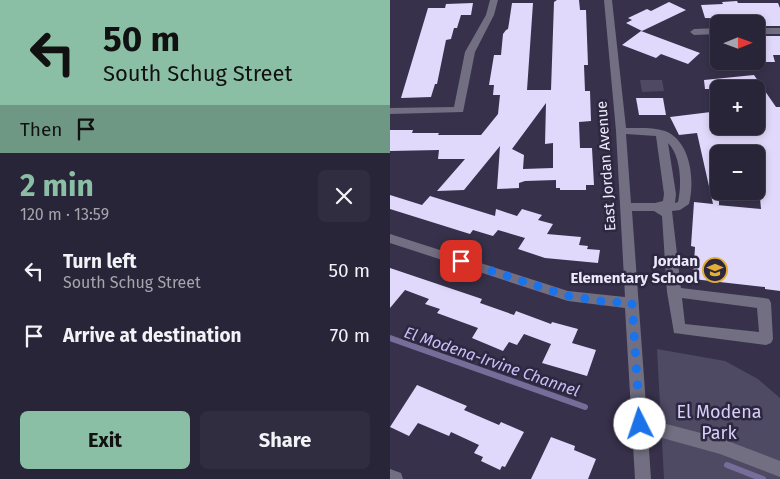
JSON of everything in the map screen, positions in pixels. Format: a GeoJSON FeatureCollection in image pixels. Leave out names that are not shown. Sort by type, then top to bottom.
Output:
{"type":"FeatureCollection","features":[{"type":"Feature","properties":{"kind":"street"},"geometry":{"type":"LineString","coordinates":[[390,111],[459,110],[470,52],[478,35],[490,18],[494,0]]}},
{"type":"Feature","properties":{"kind":"street","name":"East Jordan Avenue"},"geometry":{"type":"LineString","coordinates":[[608,0],[621,131],[643,479]]}},
{"type":"Feature","properties":{"kind":"street"},"geometry":{"type":"LineString","coordinates":[[765,31],[780,31]]}},
{"type":"Feature","properties":{"kind":"street"},"geometry":{"type":"LineString","coordinates":[[694,32],[710,32]]}},
{"type":"Feature","properties":{"kind":"street"},"geometry":{"type":"LineString","coordinates":[[621,131],[649,131],[669,138],[680,150],[685,172],[686,195],[683,204],[676,207],[626,207]]}},
{"type":"Feature","properties":{"kind":"street"},"geometry":{"type":"LineString","coordinates":[[656,207],[668,203],[670,194],[661,134]]}},
{"type":"Feature","properties":{"kind":"street"},"geometry":{"type":"LineString","coordinates":[[656,207],[668,214],[674,292],[679,330],[766,339],[764,304],[674,292]]}},
{"type":"Feature","properties":{"kind":"street"},"geometry":{"type":"LineString","coordinates":[[390,238],[568,296],[608,302],[632,303]]}},
{"type":"Feature","properties":{"kind":"street"},"geometry":{"type":"LineString","coordinates":[[640,424],[720,446],[780,469]]}},
{"type":"Feature","properties":{"kind":"street"},"geometry":{"type":"LineString","coordinates":[[390,477],[395,479]]}},
{"type":"Feature","properties":{"kind":"green space"},"geometry":{"type":"Polygon","coordinates":[[[640,80],[662,80],[664,91],[642,92],[640,80]]]}},
{"type":"Feature","properties":{"kind":"green space","name":"El Modena Park"},"geometry":{"type":"Polygon","coordinates":[[[657,349],[725,361],[758,379],[780,398],[780,479],[664,479],[657,349]]]}},
{"type":"Feature","properties":{"kind":"building"},"geometry":{"type":"Polygon","coordinates":[[[557,0],[579,0],[580,10],[586,10],[588,65],[584,65],[585,91],[590,91],[591,121],[579,122],[580,148],[592,148],[594,185],[586,185],[586,190],[560,190],[560,188],[556,188],[556,180],[525,181],[519,183],[519,188],[497,189],[500,146],[464,190],[437,191],[465,159],[438,159],[439,150],[390,151],[390,130],[413,130],[412,133],[439,133],[438,135],[481,135],[498,114],[500,95],[493,95],[494,85],[489,85],[494,55],[501,55],[503,34],[508,29],[512,3],[533,3],[527,90],[551,90],[554,2],[557,0]],[[546,103],[512,149],[524,155],[523,169],[553,168],[553,143],[545,144],[546,103]]]}},
{"type":"Feature","properties":{"kind":"building"},"geometry":{"type":"Polygon","coordinates":[[[669,2],[686,10],[642,31],[626,23],[632,20],[628,18],[647,9],[651,11],[669,2]]]}},
{"type":"Feature","properties":{"kind":"building"},"geometry":{"type":"Polygon","coordinates":[[[722,2],[778,3],[780,8],[780,26],[765,26],[765,15],[710,15],[710,18],[705,18],[701,5],[723,4],[722,2]]]}},
{"type":"Feature","properties":{"kind":"building"},"geometry":{"type":"Polygon","coordinates":[[[473,3],[471,15],[461,15],[451,39],[446,40],[437,84],[435,84],[431,97],[401,98],[428,8],[445,8],[446,4],[473,3]]]}},
{"type":"Feature","properties":{"kind":"building"},"geometry":{"type":"Polygon","coordinates":[[[641,31],[700,53],[688,64],[661,54],[656,58],[622,45],[641,31]]]}},
{"type":"Feature","properties":{"kind":"building"},"geometry":{"type":"Polygon","coordinates":[[[765,36],[780,36],[780,55],[773,55],[775,62],[765,62],[765,36]]]}},
{"type":"Feature","properties":{"kind":"building"},"geometry":{"type":"Polygon","coordinates":[[[754,75],[757,80],[710,80],[710,89],[705,89],[704,80],[754,75]]]}},
{"type":"Feature","properties":{"kind":"building"},"geometry":{"type":"Polygon","coordinates":[[[765,91],[776,107],[780,107],[780,291],[765,289],[765,287],[693,279],[695,247],[691,246],[694,202],[713,204],[712,200],[719,200],[719,205],[717,205],[761,209],[760,200],[765,200],[765,145],[710,145],[710,191],[697,133],[679,135],[670,117],[710,112],[710,135],[765,135],[765,91]]]}},
{"type":"Feature","properties":{"kind":"building"},"geometry":{"type":"Polygon","coordinates":[[[636,98],[663,98],[666,115],[639,115],[636,98]]]}},
{"type":"Feature","properties":{"kind":"building"},"geometry":{"type":"Polygon","coordinates":[[[390,195],[422,205],[430,196],[495,216],[496,209],[517,216],[522,209],[542,215],[538,220],[553,224],[547,234],[581,237],[579,245],[588,246],[587,249],[600,250],[598,263],[545,258],[518,249],[525,238],[498,230],[493,236],[473,230],[470,234],[390,209],[390,195]]]}},
{"type":"Feature","properties":{"kind":"building"},"geometry":{"type":"Polygon","coordinates":[[[390,268],[482,299],[480,303],[514,315],[516,311],[551,324],[552,322],[578,329],[572,343],[596,350],[587,376],[542,363],[551,344],[524,334],[517,345],[509,342],[503,351],[472,338],[478,328],[437,313],[440,309],[425,304],[429,299],[405,290],[390,308],[390,268]]]}},
{"type":"Feature","properties":{"kind":"building"},"geometry":{"type":"Polygon","coordinates":[[[417,385],[467,406],[464,410],[499,425],[501,422],[524,432],[505,467],[502,466],[500,470],[481,461],[483,457],[474,453],[479,445],[451,432],[449,436],[418,423],[409,436],[390,427],[417,385]]]}},
{"type":"Feature","properties":{"kind":"building"},"geometry":{"type":"Polygon","coordinates":[[[551,437],[575,446],[574,450],[596,459],[588,479],[531,479],[551,437]]]}},
{"type":"Feature","properties":{"kind":"waterway","name":"El Modena-Irvine Channel"},"geometry":{"type":"LineString","coordinates":[[390,338],[585,407]]}},
{"type":"Feature","properties":{"kind":"waterway","name":"El Modena-Irvine Channel"},"geometry":{"type":"LineString","coordinates":[[727,465],[763,479]]}},
{"type":"Feature","properties":{"kind":"place","name":"Jordan Elementary School"},"geometry":{"type":"Point","coordinates":[715,270]}},
{"type":"Feature","properties":{"kind":"route"},"geometry":{"type":"LineString","coordinates":[[461,261],[568,296],[608,302],[632,303],[640,424]]}}]}
